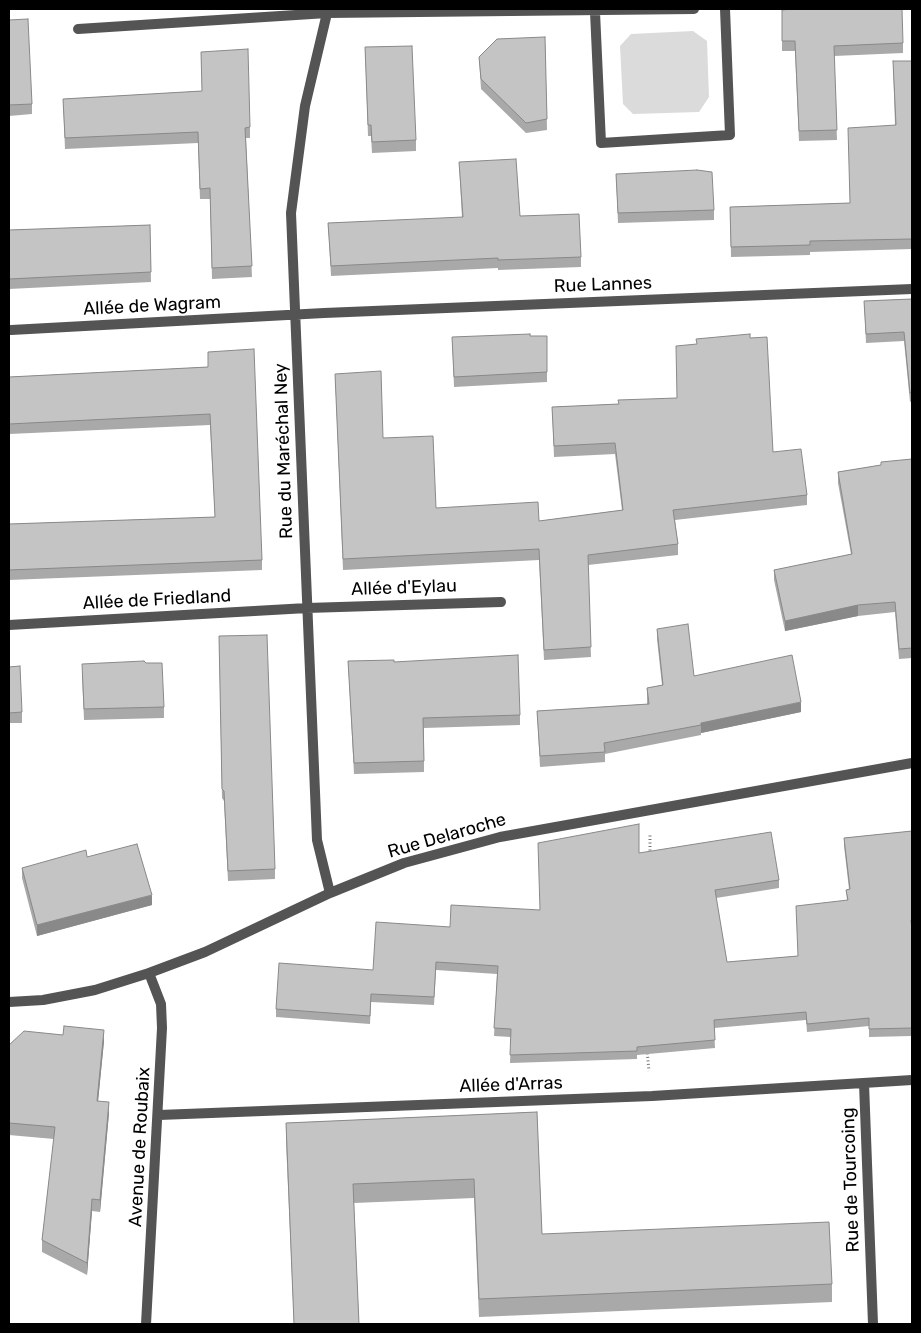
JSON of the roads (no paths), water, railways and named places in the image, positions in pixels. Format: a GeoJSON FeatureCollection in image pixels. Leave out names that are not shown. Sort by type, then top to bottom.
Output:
{"type":"FeatureCollection","features":[{"type":"Feature","properties":{"kind":"street"},"geometry":{"type":"LineString","coordinates":[[78,29],[328,11],[595,12],[694,9]]}},
{"type":"Feature","properties":{"kind":"street"},"geometry":{"type":"LineString","coordinates":[[595,12],[601,143],[730,134],[725,9]]}},
{"type":"Feature","properties":{"kind":"street","name":"Rue du Maréchal Ney"},"geometry":{"type":"LineString","coordinates":[[328,11],[305,106],[290,213],[317,840],[330,893]]}},
{"type":"Feature","properties":{"kind":"street","name":"Rue Lannes"},"geometry":{"type":"LineString","coordinates":[[295,314],[912,289]]}},
{"type":"Feature","properties":{"kind":"street","name":"Allée de Wagram"},"geometry":{"type":"LineString","coordinates":[[11,330],[295,314]]}},
{"type":"Feature","properties":{"kind":"street","name":"Allée d'Eylau"},"geometry":{"type":"LineString","coordinates":[[307,608],[502,602]]}},
{"type":"Feature","properties":{"kind":"street","name":"Allée de Friedland"},"geometry":{"type":"LineString","coordinates":[[9,625],[307,608]]}},
{"type":"Feature","properties":{"kind":"street","name":"Rue Delaroche"},"geometry":{"type":"LineString","coordinates":[[9,1002],[43,1000],[95,990],[149,973],[205,952],[330,893],[404,863],[500,836],[912,763]]}},
{"type":"Feature","properties":{"kind":"street","name":"Avenue de Roubaix"},"geometry":{"type":"LineString","coordinates":[[146,1324],[159,1115],[161,1004],[149,973]]}},
{"type":"Feature","properties":{"kind":"street","name":"Rue de Tourcoing"},"geometry":{"type":"LineString","coordinates":[[873,1324],[864,1083],[912,1080]]}},
{"type":"Feature","properties":{"kind":"street","name":"Allée d'Arras"},"geometry":{"type":"LineString","coordinates":[[159,1115],[633,1096],[864,1083]]}}]}
